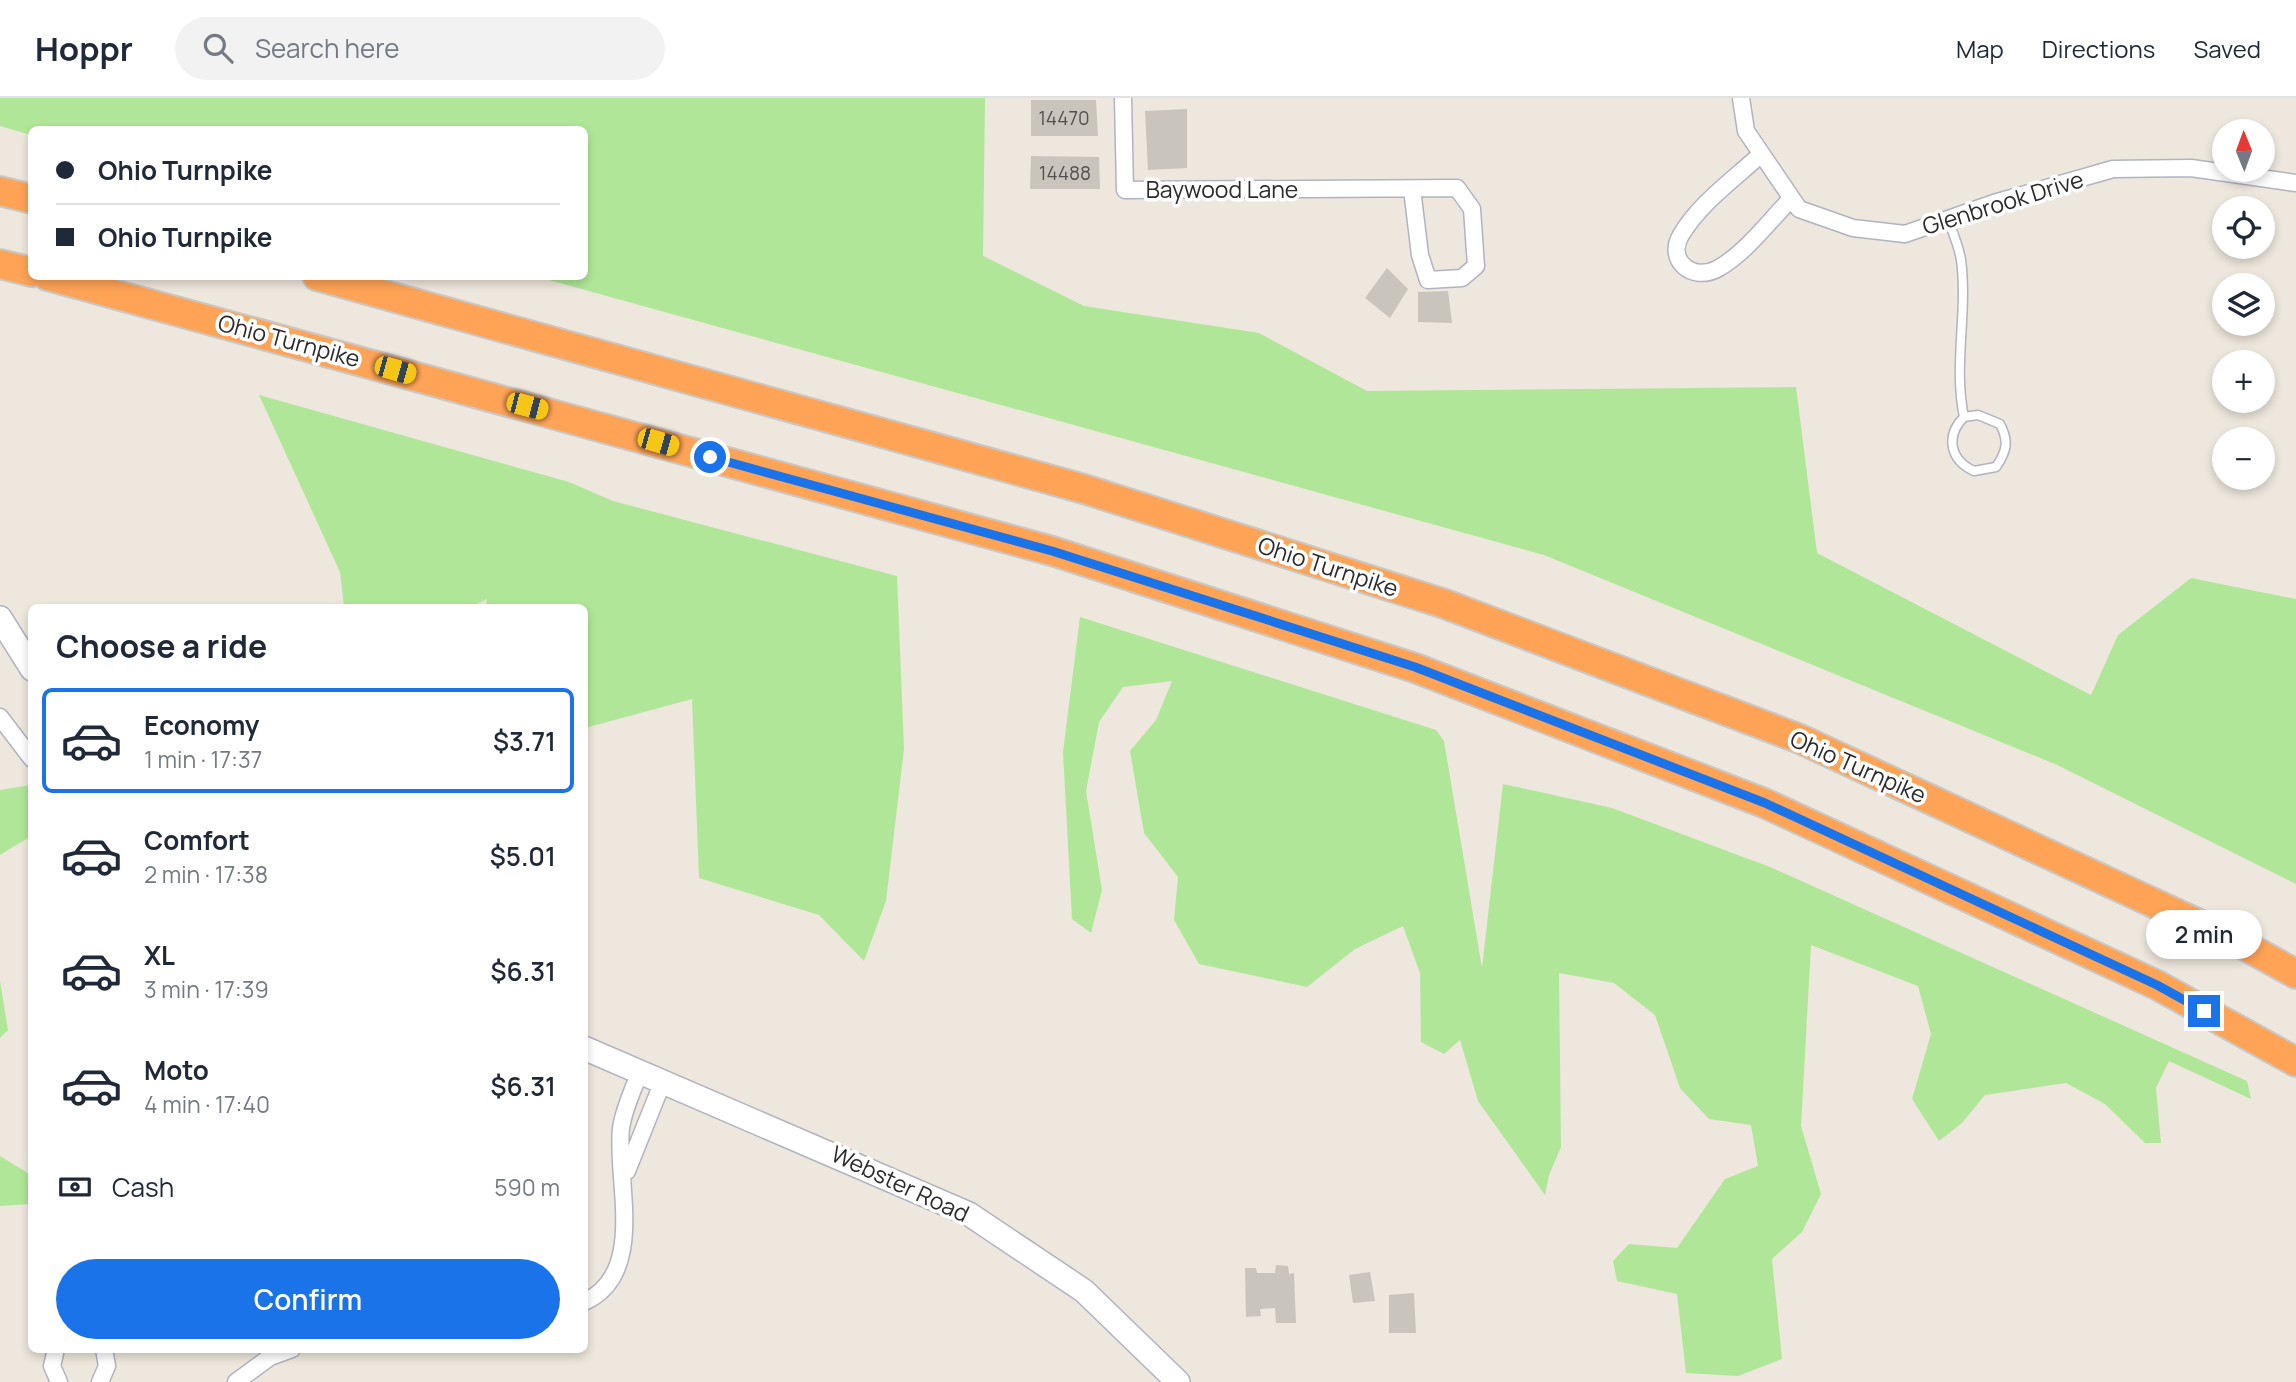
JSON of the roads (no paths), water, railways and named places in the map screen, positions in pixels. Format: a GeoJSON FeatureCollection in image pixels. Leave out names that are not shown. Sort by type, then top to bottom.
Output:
{"type":"FeatureCollection","features":[{"type":"Feature","properties":{"kind":"highway"},"geometry":{"type":"LineString","coordinates":[[0,191],[28,199]]}},
{"type":"Feature","properties":{"kind":"highway"},"geometry":{"type":"LineString","coordinates":[[0,264],[28,271]]}},
{"type":"Feature","properties":{"kind":"highway","name":"Ohio Turnpike"},"geometry":{"type":"LineString","coordinates":[[63,280],[1052,551],[1415,667],[1765,803],[2157,985],[2296,1062]]}},
{"type":"Feature","properties":{"kind":"highway","name":"Ohio Turnpike"},"geometry":{"type":"LineString","coordinates":[[331,280],[1084,489],[1445,604],[1800,739],[2227,937],[2296,974]]}},
{"type":"Feature","properties":{"kind":"street","name":"Baywood Lane"},"geometry":{"type":"LineString","coordinates":[[1123,98],[1125,190],[1457,188],[1472,209],[1476,266],[1462,278],[1428,280],[1420,255],[1412,189]]}},
{"type":"Feature","properties":{"kind":"street","name":"Glenbrook Drive"},"geometry":{"type":"LineString","coordinates":[[1741,98],[1746,131],[1799,209],[1853,228],[1905,234],[1948,218],[2113,169],[2191,168],[2296,183]]}},
{"type":"Feature","properties":{"kind":"street"},"geometry":{"type":"LineString","coordinates":[[1760,155],[1693,218],[1679,238],[1677,251],[1685,269],[1703,273],[1716,270],[1791,199]]}},
{"type":"Feature","properties":{"kind":"street"},"geometry":{"type":"LineString","coordinates":[[0,618],[28,663]]}},
{"type":"Feature","properties":{"kind":"street"},"geometry":{"type":"LineString","coordinates":[[0,717],[28,754]]}},
{"type":"Feature","properties":{"kind":"street","name":"Webster Road"},"geometry":{"type":"LineString","coordinates":[[588,1050],[970,1214],[1084,1291],[1178,1382]]}},
{"type":"Feature","properties":{"kind":"street"},"geometry":{"type":"LineString","coordinates":[[588,1300],[597,1297],[614,1273],[625,1239],[625,1181],[621,1129],[640,1072]]}},
{"type":"Feature","properties":{"kind":"street"},"geometry":{"type":"LineString","coordinates":[[625,1181],[631,1157],[663,1081]]}},
{"type":"Feature","properties":{"kind":"street"},"geometry":{"type":"LineString","coordinates":[[55,1353],[52,1366],[60,1382]]}},
{"type":"Feature","properties":{"kind":"street"},"geometry":{"type":"LineString","coordinates":[[100,1382],[107,1366],[105,1353]]}},
{"type":"Feature","properties":{"kind":"street"},"geometry":{"type":"LineString","coordinates":[[236,1382],[270,1357],[281,1353]]}},
{"type":"Feature","properties":{"kind":"lane"},"geometry":{"type":"LineString","coordinates":[[1948,218],[1961,257],[1963,316],[1958,388],[1964,417],[1952,440],[1958,461],[1974,471],[1996,467],[2006,446],[2006,436],[2000,424],[1978,415],[1964,417]]}}]}
